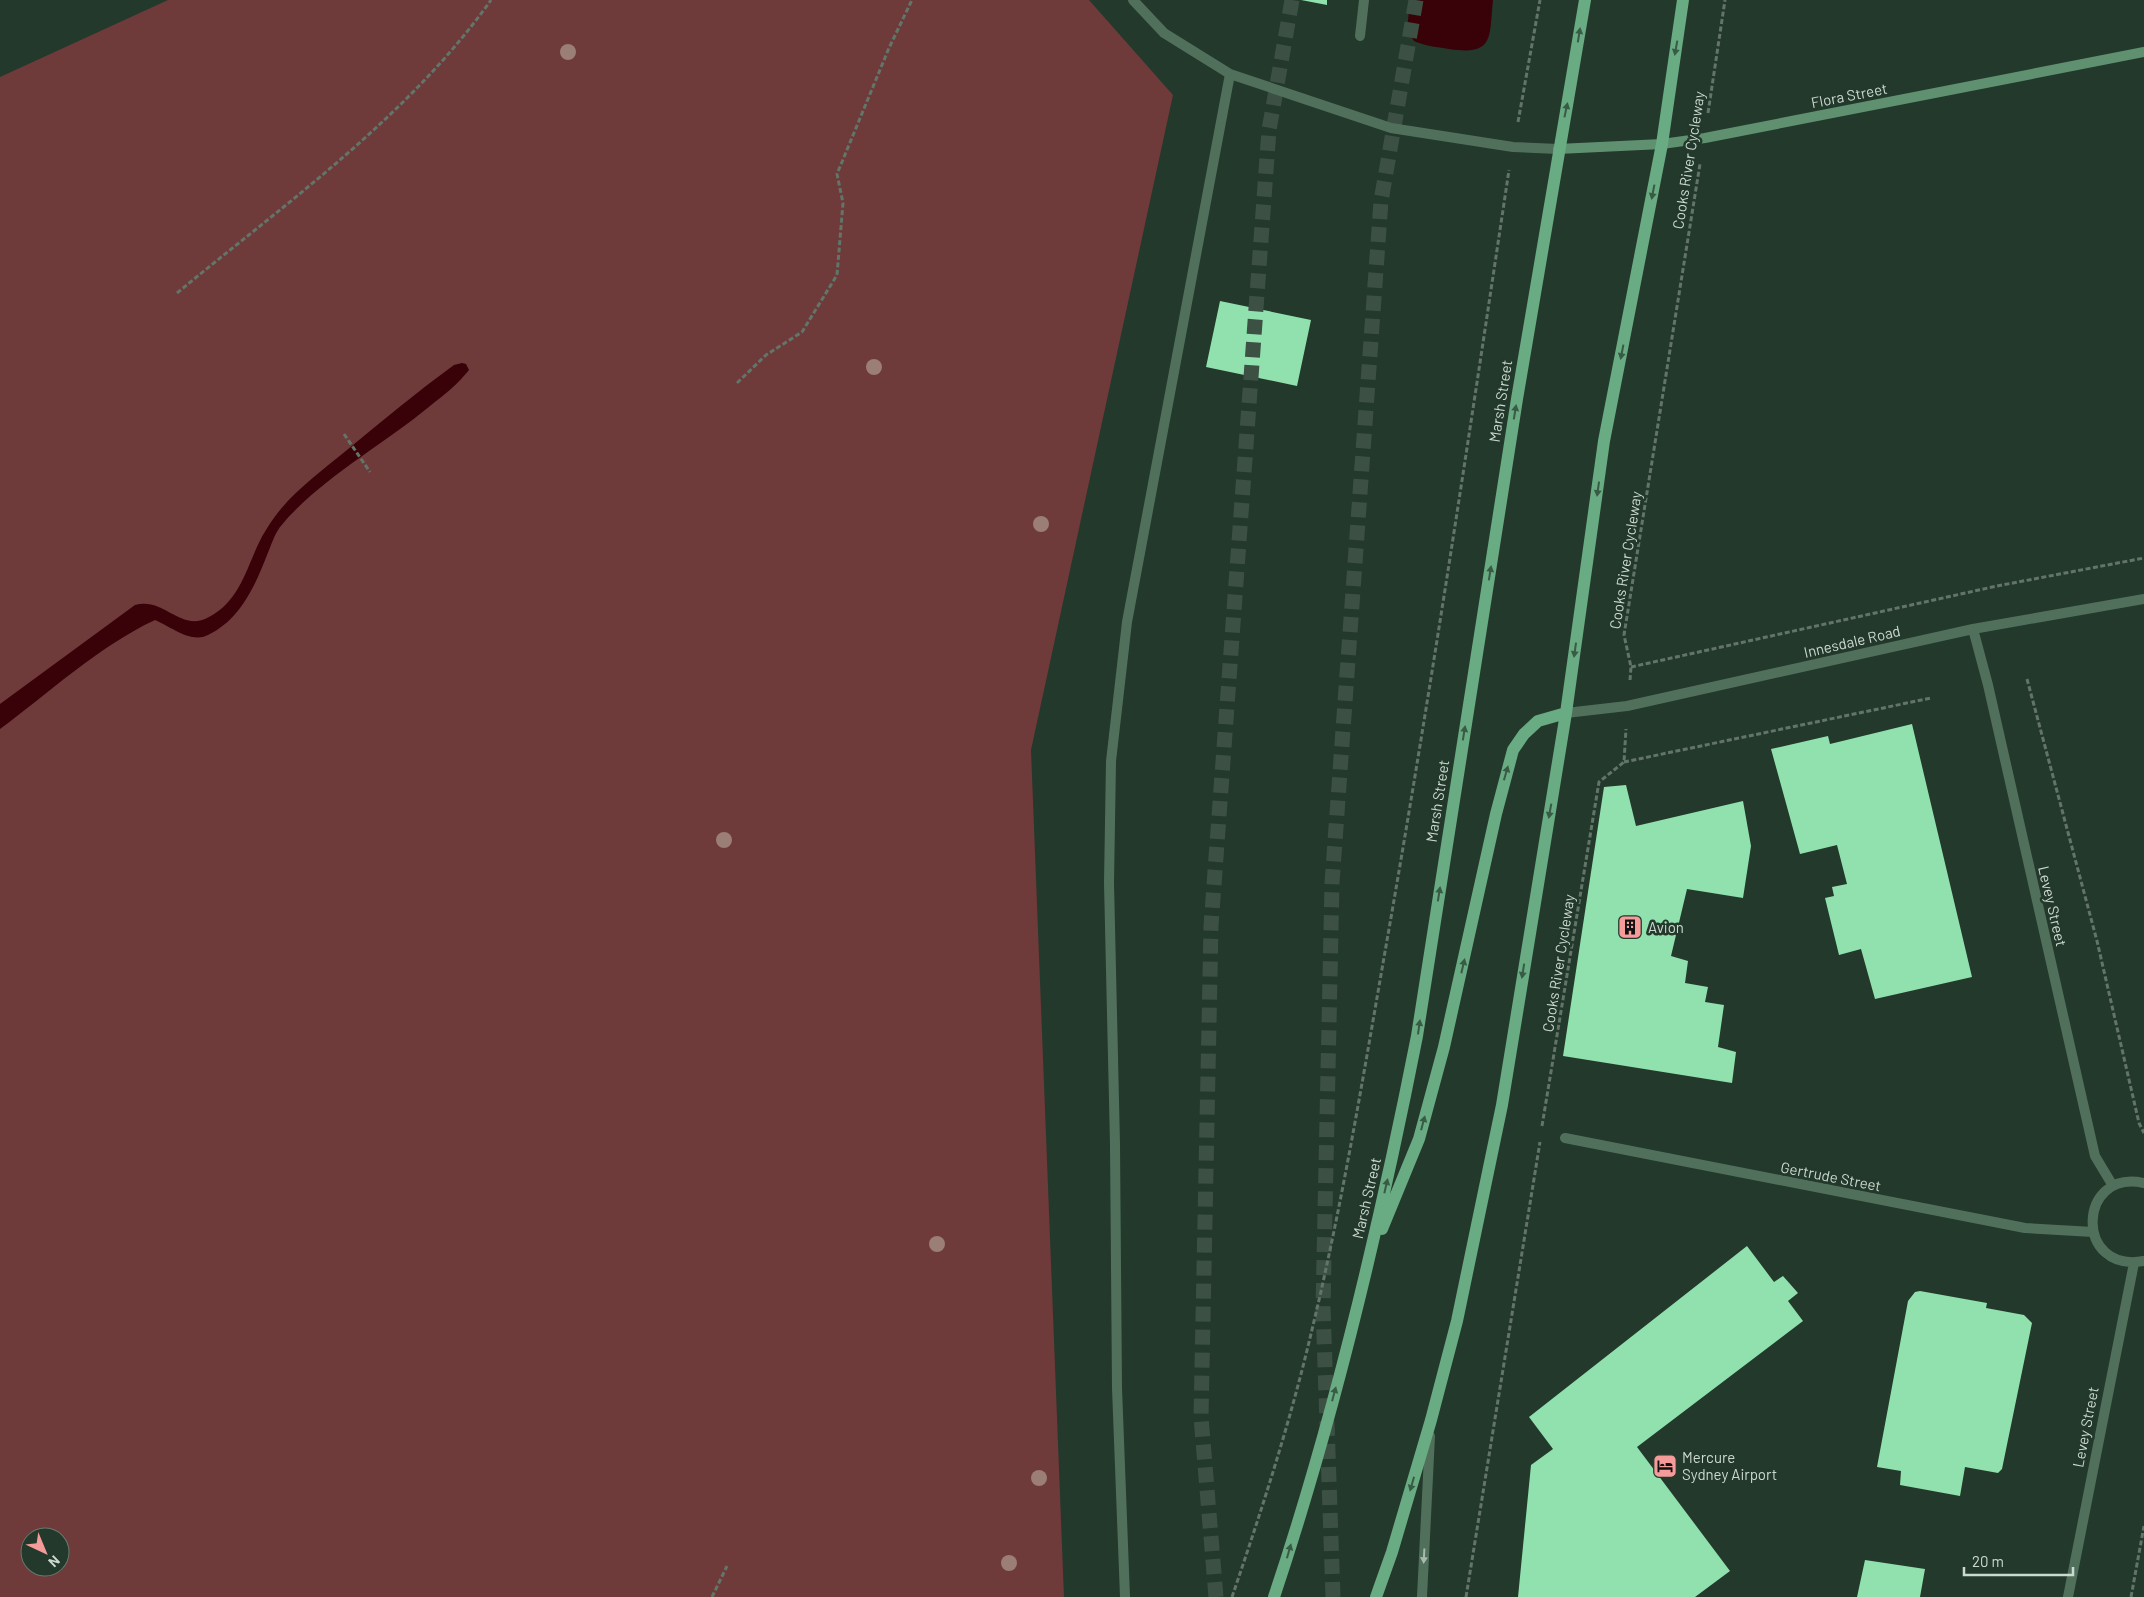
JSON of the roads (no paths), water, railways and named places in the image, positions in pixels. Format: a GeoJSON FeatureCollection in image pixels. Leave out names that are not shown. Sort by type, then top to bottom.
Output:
{"type":"FeatureCollection","features":[{"type":"Feature","properties":{"kind":"main road","name":"Marsh Street"},"geometry":{"type":"LineString","coordinates":[[1274,1597],[1331,1404],[1398,1136],[1417,1036],[1558,148],[1574,71],[1585,0]]}},
{"type":"Feature","properties":{"kind":"main road"},"geometry":{"type":"LineString","coordinates":[[1376,1597],[1392,1552],[1431,1420],[1457,1321],[1502,1106],[1566,713],[1604,441],[1662,144],[1683,0]]}},
{"type":"Feature","properties":{"kind":"main road","name":"Flora Street"},"geometry":{"type":"LineString","coordinates":[[1558,148],[1662,144],[1705,138],[2144,52]]}},
{"type":"Feature","properties":{"kind":"main road"},"geometry":{"type":"LineString","coordinates":[[1367,1266],[1418,1139],[1444,1047],[1496,814],[1513,750],[1524,734],[1538,721],[1566,713]]}},
{"type":"Feature","properties":{"kind":"street"},"geometry":{"type":"LineString","coordinates":[[1133,0],[1164,33],[1230,74],[1391,128],[1513,147],[1558,148]]}},
{"type":"Feature","properties":{"kind":"street"},"geometry":{"type":"LineString","coordinates":[[1360,36],[1364,0]]}},
{"type":"Feature","properties":{"kind":"street"},"geometry":{"type":"LineString","coordinates":[[1125,1597],[1117,1388],[1115,1144],[1109,883],[1111,761],[1127,622],[1230,74]]}},
{"type":"Feature","properties":{"kind":"street","name":"Innesdale Road"},"geometry":{"type":"LineString","coordinates":[[1566,713],[1627,706],[1972,629],[2144,599]]}},
{"type":"Feature","properties":{"kind":"street","name":"Levey Street"},"geometry":{"type":"LineString","coordinates":[[1972,629],[1988,685],[2095,1156],[2113,1186]]}},
{"type":"Feature","properties":{"kind":"street","name":"Gertrude Street"},"geometry":{"type":"LineString","coordinates":[[1565,1138],[2025,1228],[2093,1232]]}},
{"type":"Feature","properties":{"kind":"street"},"geometry":{"type":"LineString","coordinates":[[2139,1262],[2113,1258],[2104,1251],[2093,1232],[2092,1222],[2098,1201],[2104,1192],[2113,1186],[2129,1181],[2144,1183]]}},
{"type":"Feature","properties":{"kind":"street","name":"Levey Street"},"geometry":{"type":"LineString","coordinates":[[2068,1597],[2139,1262]]}},
{"type":"Feature","properties":{"kind":"street"},"geometry":{"type":"LineString","coordinates":[[1422,1597],[1431,1420]]}},
{"type":"Feature","properties":{"kind":"tunnel"},"geometry":{"type":"LineString","coordinates":[[1216,1597],[1201,1417],[1211,926],[1269,130],[1292,0]]}},
{"type":"Feature","properties":{"kind":"tunnel"},"geometry":{"type":"LineString","coordinates":[[1333,1597],[1323,1307],[1332,883],[1381,201],[1416,0]]}},
{"type":"Feature","properties":{"kind":"place","name":"Avion"},"geometry":{"type":"Point","coordinates":[1630,927]}},
{"type":"Feature","properties":{"kind":"place","name":"Mercure Sydney Airport"},"geometry":{"type":"Point","coordinates":[1665,1466]}}]}
